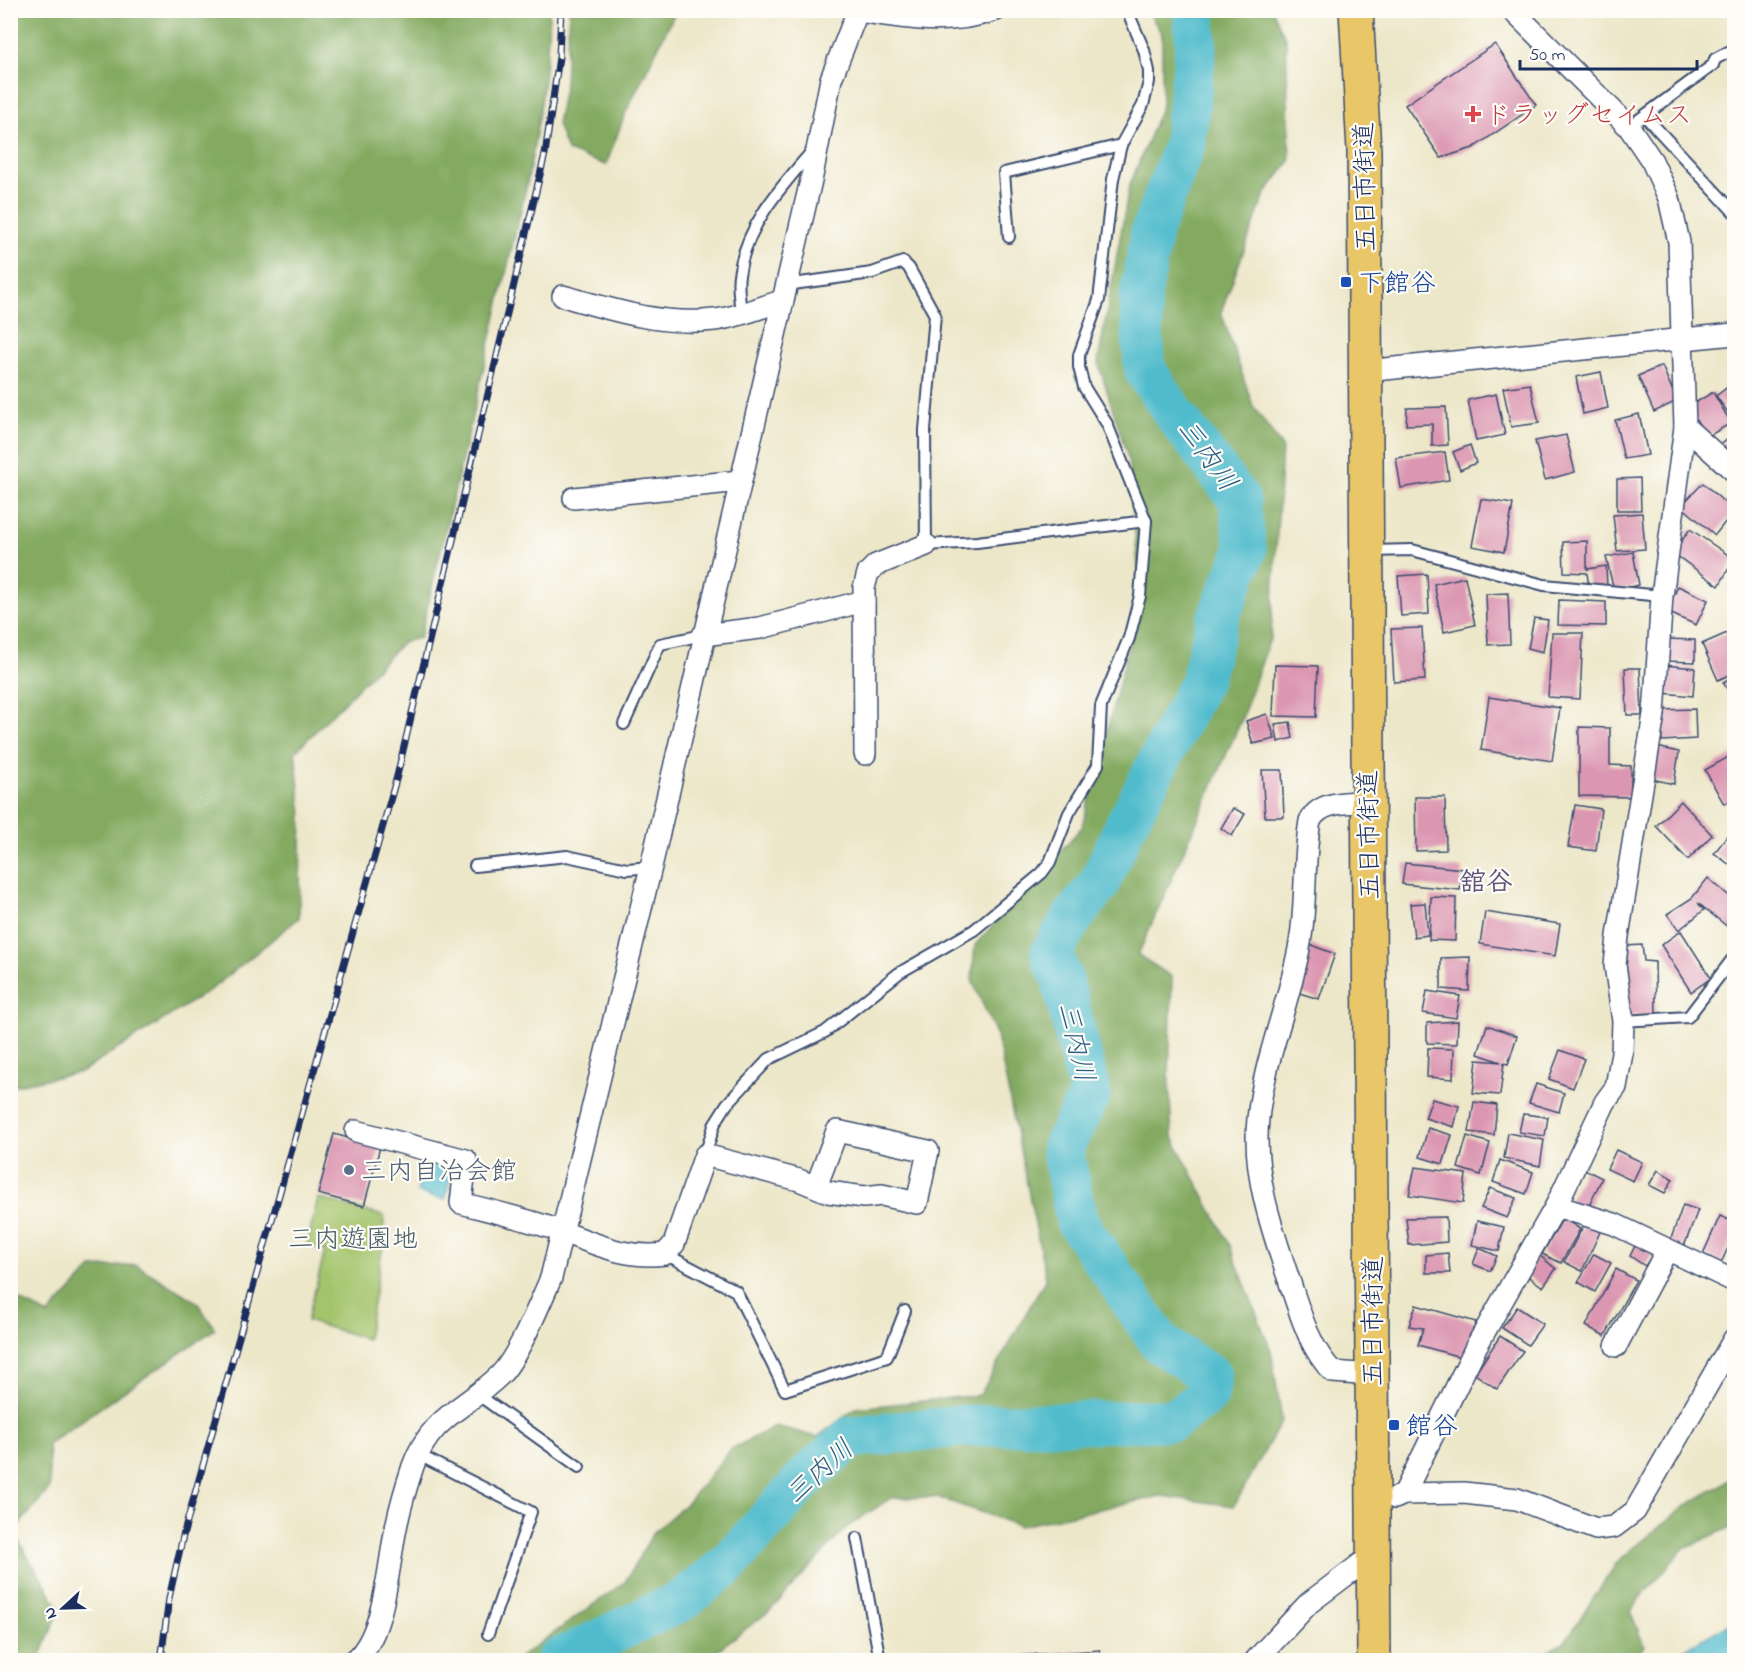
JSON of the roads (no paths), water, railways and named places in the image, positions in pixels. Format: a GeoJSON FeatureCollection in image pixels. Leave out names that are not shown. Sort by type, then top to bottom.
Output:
{"type":"FeatureCollection","features":[{"type":"Feature","properties":{"kind":"main road","name":"五日市街道"},"geometry":{"type":"LineString","coordinates":[[1356,10],[1363,105],[1374,1660]]}},
{"type":"Feature","properties":{"kind":"street"},"geometry":{"type":"LineString","coordinates":[[355,1660],[363,1653],[374,1632],[397,1521],[418,1455],[436,1425],[502,1374],[527,1330],[551,1278],[651,867],[818,144],[831,79],[858,11],[937,21],[970,19],[996,10]]}},
{"type":"Feature","properties":{"kind":"street"},"geometry":{"type":"LineString","coordinates":[[1404,1494],[1477,1345],[1556,1206],[1605,1102],[1616,1087],[1622,1053],[1623,1021],[1615,965],[1617,945],[1654,714],[1662,596],[1685,427],[1679,242],[1669,198],[1637,122],[1512,10]]}},
{"type":"Feature","properties":{"kind":"street"},"geometry":{"type":"LineString","coordinates":[[563,296],[624,314],[658,320],[715,320],[741,313],[783,293]]}},
{"type":"Feature","properties":{"kind":"street"},"geometry":{"type":"LineString","coordinates":[[1365,371],[1734,334]]}},
{"type":"Feature","properties":{"kind":"street"},"geometry":{"type":"LineString","coordinates":[[1685,427],[1734,471]]}},
{"type":"Feature","properties":{"kind":"street"},"geometry":{"type":"LineString","coordinates":[[574,498],[740,481]]}},
{"type":"Feature","properties":{"kind":"street"},"geometry":{"type":"LineString","coordinates":[[865,754],[864,601],[868,573],[876,565],[926,545]]}},
{"type":"Feature","properties":{"kind":"street"},"geometry":{"type":"LineString","coordinates":[[703,635],[770,626],[864,601]]}},
{"type":"Feature","properties":{"kind":"street"},"geometry":{"type":"LineString","coordinates":[[1368,802],[1326,807],[1316,811],[1310,821],[1300,941],[1261,1095],[1257,1122],[1260,1170],[1273,1230],[1299,1309],[1317,1351],[1333,1372],[1372,1375]]}},
{"type":"Feature","properties":{"kind":"street"},"geometry":{"type":"LineString","coordinates":[[356,1131],[466,1160],[461,1203],[563,1232],[588,1243],[642,1257],[665,1254],[674,1244],[705,1155],[799,1180],[828,1192],[864,1197],[882,1195],[917,1203],[928,1151],[837,1131],[816,1187]]}},
{"type":"Feature","properties":{"kind":"street"},"geometry":{"type":"LineString","coordinates":[[1556,1206],[1614,1224],[1734,1281]]}},
{"type":"Feature","properties":{"kind":"street"},"geometry":{"type":"LineString","coordinates":[[1616,1346],[1667,1250]]}},
{"type":"Feature","properties":{"kind":"street"},"geometry":{"type":"LineString","coordinates":[[1374,1510],[1404,1494],[1464,1492],[1517,1499],[1596,1529],[1614,1527],[1635,1511],[1734,1339]]}},
{"type":"Feature","properties":{"kind":"street"},"geometry":{"type":"LineString","coordinates":[[1256,1660],[1309,1603],[1338,1578],[1374,1554]]}},
{"type":"Feature","properties":{"kind":"lane"},"geometry":{"type":"LineString","coordinates":[[705,1155],[715,1123],[727,1104],[769,1059],[825,1032],[899,973],[974,930],[1026,889],[1050,862],[1069,813],[1098,765],[1101,706],[1135,617],[1140,596],[1146,521],[1107,424],[1084,387],[1079,367],[1079,355],[1099,300],[1113,179],[1120,145],[1143,105],[1149,82],[1149,70],[1144,50],[1127,10]]}},
{"type":"Feature","properties":{"kind":"lane"},"geometry":{"type":"LineString","coordinates":[[1734,49],[1715,59],[1713,65],[1637,122],[1734,212]]}},
{"type":"Feature","properties":{"kind":"lane"},"geometry":{"type":"LineString","coordinates":[[741,313],[738,276],[750,236],[770,200],[818,144]]}},
{"type":"Feature","properties":{"kind":"lane"},"geometry":{"type":"LineString","coordinates":[[1010,237],[1004,173],[1120,145]]}},
{"type":"Feature","properties":{"kind":"lane"},"geometry":{"type":"LineString","coordinates":[[783,293],[872,273],[903,262],[928,299],[935,315],[925,430],[926,545],[1009,539],[1146,521]]}},
{"type":"Feature","properties":{"kind":"lane"},"geometry":{"type":"LineString","coordinates":[[1366,551],[1412,550],[1544,585],[1662,596]]}},
{"type":"Feature","properties":{"kind":"lane"},"geometry":{"type":"LineString","coordinates":[[624,724],[660,645],[703,635]]}},
{"type":"Feature","properties":{"kind":"lane"},"geometry":{"type":"LineString","coordinates":[[475,866],[567,856],[627,869],[651,867]]}},
{"type":"Feature","properties":{"kind":"lane"},"geometry":{"type":"LineString","coordinates":[[1623,1021],[1688,1017],[1734,957]]}},
{"type":"Feature","properties":{"kind":"lane"},"geometry":{"type":"LineString","coordinates":[[665,1254],[736,1291],[785,1390],[887,1357],[905,1311]]}},
{"type":"Feature","properties":{"kind":"lane"},"geometry":{"type":"LineString","coordinates":[[477,1394],[579,1467]]}},
{"type":"Feature","properties":{"kind":"lane"},"geometry":{"type":"LineString","coordinates":[[418,1455],[531,1512],[489,1634]]}},
{"type":"Feature","properties":{"kind":"lane"},"geometry":{"type":"LineString","coordinates":[[857,1538],[880,1660]]}},
{"type":"Feature","properties":{"kind":"water"},"geometry":{"type":"Polygon","coordinates":[[[425,1160],[453,1167],[445,1200],[417,1192],[425,1160]]]}},
{"type":"Feature","properties":{"kind":"water"},"geometry":{"type":"Polygon","coordinates":[[[1734,1621],[1734,1660],[1665,1660],[1734,1621]]]}},
{"type":"Feature","properties":{"kind":"waterway","name":"三内川"},"geometry":{"type":"LineString","coordinates":[[557,1660],[683,1600],[726,1566],[807,1476],[851,1437],[964,1426],[1173,1420],[1208,1395],[1211,1376],[1161,1344],[1077,1222],[1062,1149],[1090,1094],[1062,979],[1051,953],[1074,916],[1099,884],[1126,824],[1201,681],[1218,618],[1246,550],[1239,499],[1177,418],[1145,370],[1140,298],[1152,230],[1184,145],[1196,45],[1194,10]]}},
{"type":"Feature","properties":{"kind":"railway"},"geometry":{"type":"LineString","coordinates":[[161,1660],[169,1598],[183,1536],[397,776],[545,154],[559,57],[561,10]]}},
{"type":"Feature","properties":{"kind":"place","name":"ドラッグセイムス"},"geometry":{"type":"Point","coordinates":[1473,114]}},
{"type":"Feature","properties":{"kind":"place","name":"下館谷"},"geometry":{"type":"Point","coordinates":[1346,282]}},
{"type":"Feature","properties":{"kind":"place","name":"三内自治会館"},"geometry":{"type":"Point","coordinates":[349,1170]}},
{"type":"Feature","properties":{"kind":"place","name":"館谷"},"geometry":{"type":"Point","coordinates":[1394,1425]}},
{"type":"Feature","properties":{"kind":"district","name":"舘谷"},"geometry":{"type":"Point","coordinates":[1486,881]}},
{"type":"Feature","properties":{"kind":"park label","name":"三内遊園地"},"geometry":{"type":"Point","coordinates":[353,1238]}}]}
